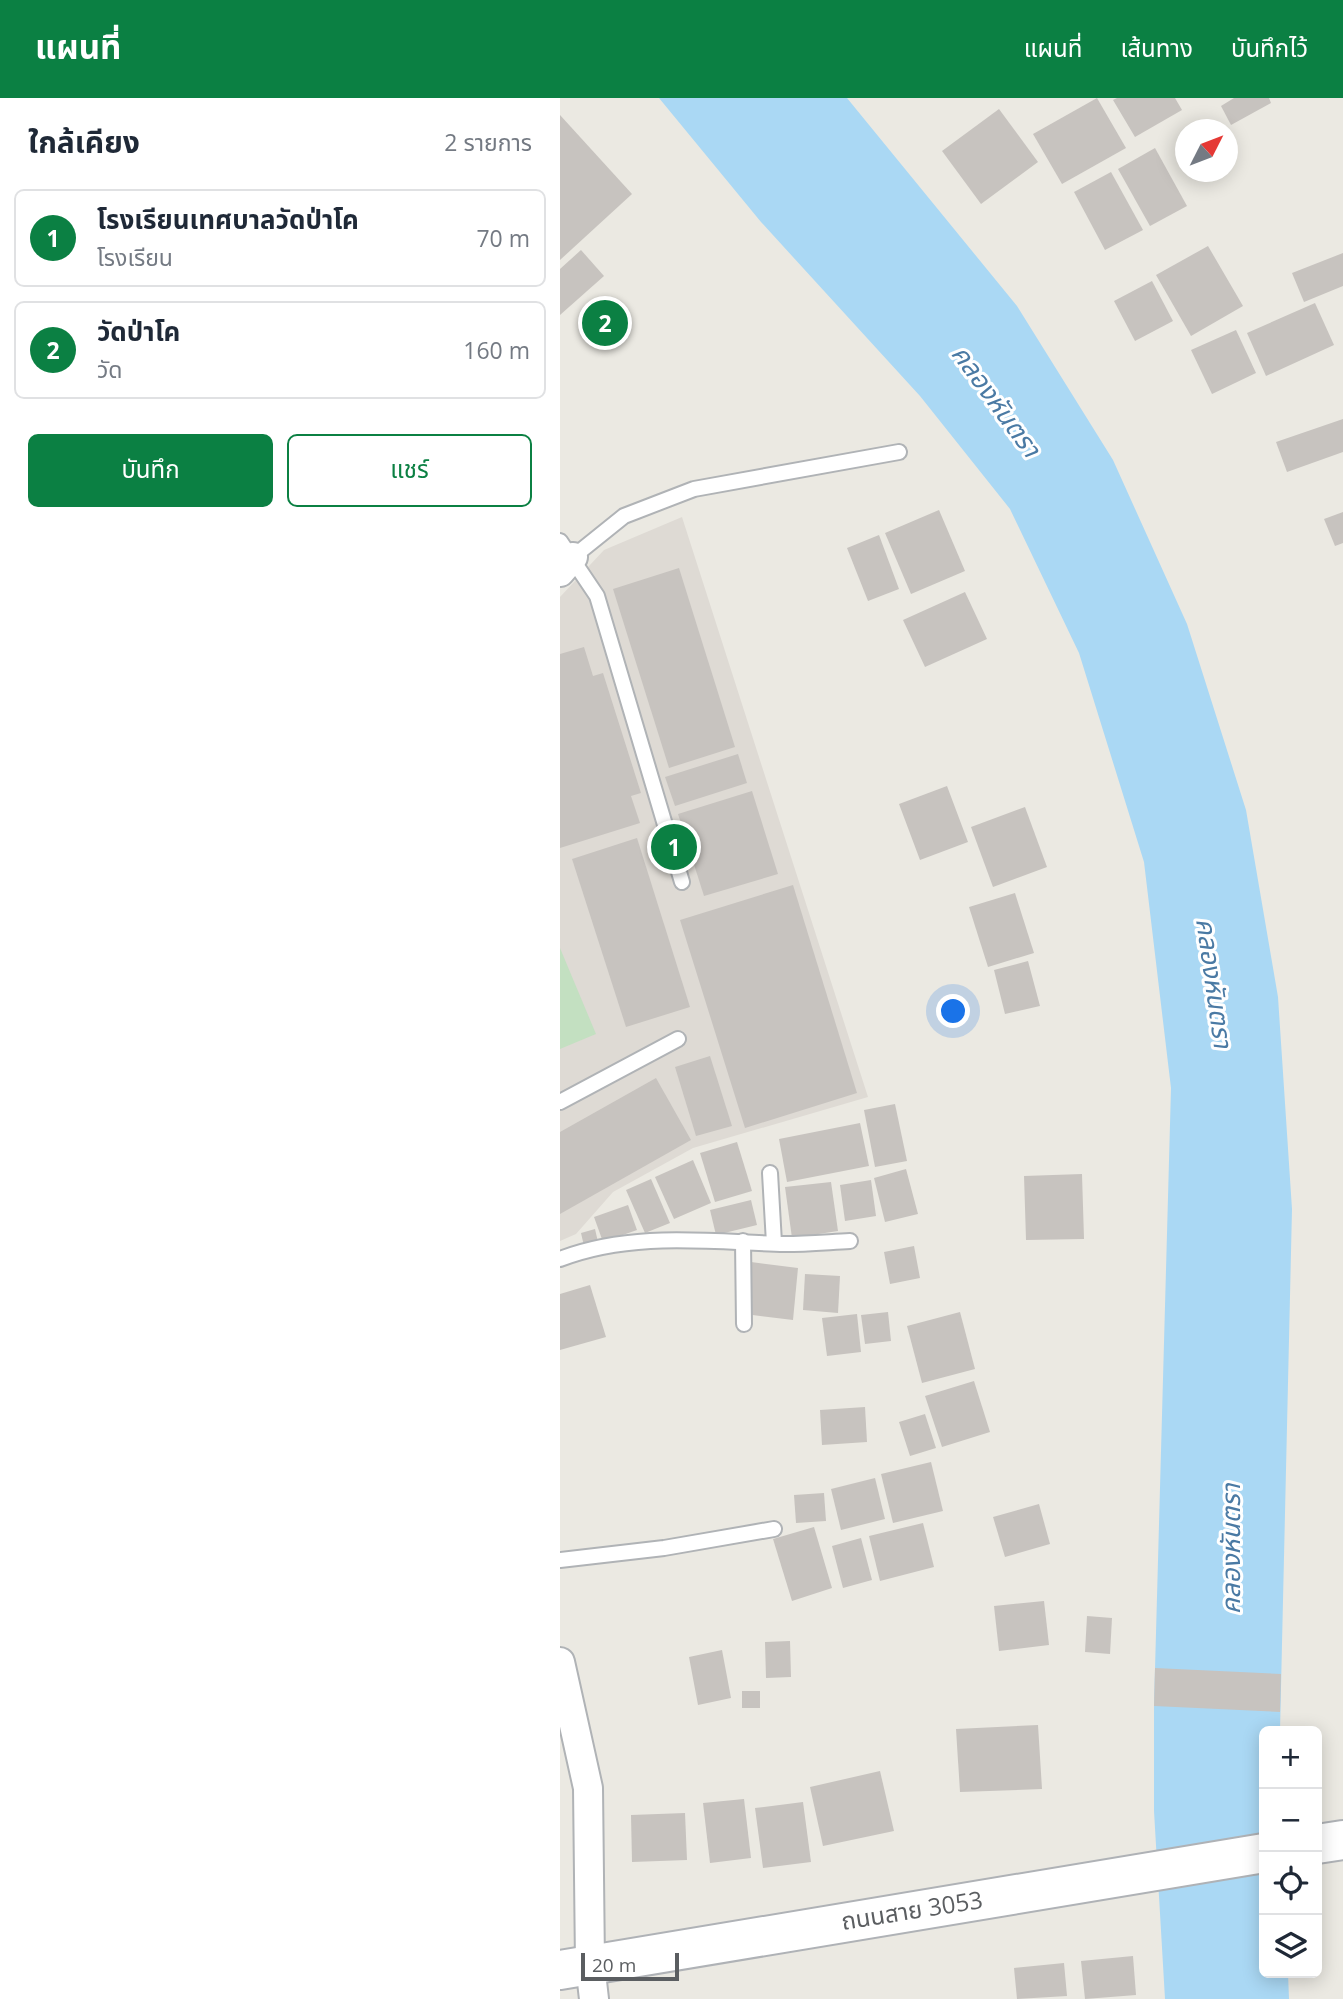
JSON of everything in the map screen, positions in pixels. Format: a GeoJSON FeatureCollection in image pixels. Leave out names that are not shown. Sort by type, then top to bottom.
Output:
{"type":"FeatureCollection","features":[{"type":"Feature","properties":{"kind":"main road"},"geometry":{"type":"LineString","coordinates":[[1322,1843],[1343,1840]]}},
{"type":"Feature","properties":{"kind":"main road","name":"ถนนสาย 3053"},"geometry":{"type":"LineString","coordinates":[[581,1977],[1010,1896],[1259,1854]]}},
{"type":"Feature","properties":{"kind":"street"},"geometry":{"type":"LineString","coordinates":[[560,1661],[589,1788],[581,1977]]}},
{"type":"Feature","properties":{"kind":"lane"},"geometry":{"type":"LineString","coordinates":[[682,882],[597,596],[564,557],[624,516],[694,489],[899,452]]}},
{"type":"Feature","properties":{"kind":"lane"},"geometry":{"type":"LineString","coordinates":[[560,1102],[678,1039]]}},
{"type":"Feature","properties":{"kind":"lane"},"geometry":{"type":"LineString","coordinates":[[770,1173],[774,1243]]}},
{"type":"Feature","properties":{"kind":"lane"},"geometry":{"type":"LineString","coordinates":[[560,1259],[587,1249],[661,1239],[774,1243],[850,1241]]}},
{"type":"Feature","properties":{"kind":"lane"},"geometry":{"type":"LineString","coordinates":[[743,1241],[744,1324]]}},
{"type":"Feature","properties":{"kind":"lane"},"geometry":{"type":"LineString","coordinates":[[560,1560],[664,1548],[774,1529]]}},
{"type":"Feature","properties":{"kind":"shaded area"},"geometry":{"type":"Polygon","coordinates":[[[682,517],[868,1097],[693,1148],[613,1192],[576,1234],[560,1241],[560,597],[604,550],[682,517]]]}},
{"type":"Feature","properties":{"kind":"green space"},"geometry":{"type":"Polygon","coordinates":[[[560,948],[596,1034],[560,1049],[560,948]]]}},
{"type":"Feature","properties":{"kind":"water","name":"คลองหันตรา"},"geometry":{"type":"Polygon","coordinates":[[[659,98],[847,98],[1017,306],[1113,460],[1187,624],[1246,810],[1278,997],[1292,1209],[1280,1726],[1259,1726],[1259,1978],[1288,1978],[1289,1999],[1165,1999],[1154,1811],[1154,1706],[1171,1088],[1144,862],[1079,653],[1010,509],[920,396],[761,222],[659,98]]]}},
{"type":"Feature","properties":{"kind":"building"},"geometry":{"type":"Polygon","coordinates":[[[1097,98],[1126,148],[1062,184],[1033,134],[1097,98]]]}},
{"type":"Feature","properties":{"kind":"building"},"geometry":{"type":"Polygon","coordinates":[[[1175,98],[1182,110],[1135,137],[1113,100],[1175,98]]]}},
{"type":"Feature","properties":{"kind":"building"},"geometry":{"type":"Polygon","coordinates":[[[1234,98],[1269,98],[1271,103],[1238,121],[1238,119],[1228,119],[1221,106],[1234,98]]]}},
{"type":"Feature","properties":{"kind":"building"},"geometry":{"type":"Polygon","coordinates":[[[999,109],[1038,162],[981,204],[942,151],[999,109]]]}},
{"type":"Feature","properties":{"kind":"building"},"geometry":{"type":"Polygon","coordinates":[[[560,115],[632,194],[560,260],[560,115]]]}},
{"type":"Feature","properties":{"kind":"building"},"geometry":{"type":"Polygon","coordinates":[[[1155,148],[1187,206],[1150,226],[1118,169],[1155,148]]]}},
{"type":"Feature","properties":{"kind":"building"},"geometry":{"type":"Polygon","coordinates":[[[1111,172],[1143,230],[1105,250],[1074,192],[1111,172]]]}},
{"type":"Feature","properties":{"kind":"building"},"geometry":{"type":"Polygon","coordinates":[[[1208,246],[1243,306],[1191,336],[1156,275],[1208,246]]]}},
{"type":"Feature","properties":{"kind":"building"},"geometry":{"type":"Polygon","coordinates":[[[581,250],[604,276],[560,315],[560,269],[581,250]]]}},
{"type":"Feature","properties":{"kind":"building"},"geometry":{"type":"Polygon","coordinates":[[[1343,253],[1343,286],[1304,302],[1292,273],[1343,253]]]}},
{"type":"Feature","properties":{"kind":"building"},"geometry":{"type":"Polygon","coordinates":[[[1152,281],[1173,321],[1135,341],[1114,301],[1152,281]]]}},
{"type":"Feature","properties":{"kind":"building"},"geometry":{"type":"Polygon","coordinates":[[[1315,303],[1334,345],[1266,376],[1247,333],[1315,303]]]}},
{"type":"Feature","properties":{"kind":"building"},"geometry":{"type":"Polygon","coordinates":[[[1236,330],[1256,373],[1212,394],[1191,350],[1236,330]]]}},
{"type":"Feature","properties":{"kind":"building"},"geometry":{"type":"Polygon","coordinates":[[[1343,419],[1343,452],[1287,472],[1276,442],[1343,419]]]}},
{"type":"Feature","properties":{"kind":"building"},"geometry":{"type":"Polygon","coordinates":[[[939,510],[965,571],[911,594],[885,533],[939,510]]]}},
{"type":"Feature","properties":{"kind":"building"},"geometry":{"type":"Polygon","coordinates":[[[1343,512],[1343,543],[1335,546],[1324,519],[1343,512]]]}},
{"type":"Feature","properties":{"kind":"building"},"geometry":{"type":"Polygon","coordinates":[[[879,535],[899,589],[868,601],[847,548],[879,535]]]}},
{"type":"Feature","properties":{"kind":"building"},"geometry":{"type":"Polygon","coordinates":[[[679,568],[735,747],[669,768],[613,589],[679,568]]]}},
{"type":"Feature","properties":{"kind":"building"},"geometry":{"type":"Polygon","coordinates":[[[965,592],[987,639],[925,667],[903,620],[965,592]]]}},
{"type":"Feature","properties":{"kind":"building"},"geometry":{"type":"Polygon","coordinates":[[[584,647],[593,676],[603,673],[641,793],[631,796],[640,823],[560,848],[560,654],[584,647]]]}},
{"type":"Feature","properties":{"kind":"building"},"geometry":{"type":"Polygon","coordinates":[[[738,754],[747,783],[675,806],[665,777],[738,754]]]}},
{"type":"Feature","properties":{"kind":"building"},"geometry":{"type":"Polygon","coordinates":[[[947,786],[968,842],[920,860],[899,804],[947,786]]]}},
{"type":"Feature","properties":{"kind":"building"},"geometry":{"type":"Polygon","coordinates":[[[752,791],[778,874],[704,896],[678,814],[752,791]]]}},
{"type":"Feature","properties":{"kind":"building"},"geometry":{"type":"Polygon","coordinates":[[[1025,807],[1047,867],[993,887],[971,827],[1025,807]]]}},
{"type":"Feature","properties":{"kind":"building"},"geometry":{"type":"Polygon","coordinates":[[[637,838],[690,1007],[626,1027],[572,859],[637,838]]]}},
{"type":"Feature","properties":{"kind":"building"},"geometry":{"type":"Polygon","coordinates":[[[793,885],[857,1093],[745,1128],[680,920],[793,885]]]}},
{"type":"Feature","properties":{"kind":"building"},"geometry":{"type":"Polygon","coordinates":[[[1015,893],[1034,953],[988,967],[969,907],[1015,893]]]}},
{"type":"Feature","properties":{"kind":"building"},"geometry":{"type":"Polygon","coordinates":[[[1028,961],[1040,1006],[1005,1014],[994,970],[1028,961]]]}},
{"type":"Feature","properties":{"kind":"building"},"geometry":{"type":"Polygon","coordinates":[[[710,1056],[732,1126],[696,1136],[675,1067],[710,1056]]]}},
{"type":"Feature","properties":{"kind":"building"},"geometry":{"type":"Polygon","coordinates":[[[656,1078],[691,1140],[560,1214],[560,1132],[656,1078]]]}},
{"type":"Feature","properties":{"kind":"building"},"geometry":{"type":"Polygon","coordinates":[[[895,1104],[907,1161],[875,1167],[864,1110],[895,1104]]]}},
{"type":"Feature","properties":{"kind":"building"},"geometry":{"type":"Polygon","coordinates":[[[860,1123],[869,1166],[787,1182],[779,1139],[860,1123]]]}},
{"type":"Feature","properties":{"kind":"building"},"geometry":{"type":"Polygon","coordinates":[[[737,1142],[752,1191],[715,1202],[700,1153],[737,1142]]]}},
{"type":"Feature","properties":{"kind":"building"},"geometry":{"type":"Polygon","coordinates":[[[693,1160],[711,1203],[674,1219],[655,1177],[693,1160]]]}},
{"type":"Feature","properties":{"kind":"building"},"geometry":{"type":"Polygon","coordinates":[[[906,1169],[918,1214],[885,1222],[874,1178],[906,1169]]]}},
{"type":"Feature","properties":{"kind":"building"},"geometry":{"type":"Polygon","coordinates":[[[1082,1174],[1084,1239],[1026,1240],[1024,1176],[1082,1174]]]}},
{"type":"Feature","properties":{"kind":"building"},"geometry":{"type":"Polygon","coordinates":[[[651,1179],[670,1223],[645,1233],[626,1190],[651,1179]]]}},
{"type":"Feature","properties":{"kind":"building"},"geometry":{"type":"Polygon","coordinates":[[[871,1180],[876,1216],[845,1221],[840,1185],[871,1180]]]}},
{"type":"Feature","properties":{"kind":"building"},"geometry":{"type":"Polygon","coordinates":[[[831,1182],[838,1231],[792,1238],[785,1187],[831,1182]]]}},
{"type":"Feature","properties":{"kind":"building"},"geometry":{"type":"Polygon","coordinates":[[[751,1200],[757,1225],[716,1235],[710,1210],[751,1200]]]}},
{"type":"Feature","properties":{"kind":"building"},"geometry":{"type":"Polygon","coordinates":[[[628,1205],[637,1230],[603,1242],[594,1217],[628,1205]]]}},
{"type":"Feature","properties":{"kind":"building"},"geometry":{"type":"Polygon","coordinates":[[[595,1229],[598,1242],[584,1246],[581,1233],[595,1229]]]}},
{"type":"Feature","properties":{"kind":"building"},"geometry":{"type":"Polygon","coordinates":[[[914,1246],[920,1278],[890,1284],[884,1252],[914,1246]]]}},
{"type":"Feature","properties":{"kind":"building"},"geometry":{"type":"Polygon","coordinates":[[[751,1262],[798,1268],[793,1320],[745,1314],[751,1262]]]}},
{"type":"Feature","properties":{"kind":"building"},"geometry":{"type":"Polygon","coordinates":[[[805,1274],[840,1276],[838,1313],[803,1310],[805,1274]]]}},
{"type":"Feature","properties":{"kind":"building"},"geometry":{"type":"Polygon","coordinates":[[[590,1285],[606,1337],[560,1350],[560,1294],[590,1285]]]}},
{"type":"Feature","properties":{"kind":"building"},"geometry":{"type":"Polygon","coordinates":[[[888,1312],[891,1341],[865,1344],[861,1315],[888,1312]]]}},
{"type":"Feature","properties":{"kind":"building"},"geometry":{"type":"Polygon","coordinates":[[[960,1312],[975,1369],[922,1383],[907,1326],[960,1312]]]}},
{"type":"Feature","properties":{"kind":"building"},"geometry":{"type":"Polygon","coordinates":[[[857,1314],[861,1352],[827,1356],[822,1318],[857,1314]]]}},
{"type":"Feature","properties":{"kind":"building"},"geometry":{"type":"Polygon","coordinates":[[[974,1381],[990,1432],[942,1447],[925,1396],[974,1381]]]}},
{"type":"Feature","properties":{"kind":"building"},"geometry":{"type":"Polygon","coordinates":[[[865,1407],[867,1442],[822,1445],[820,1410],[865,1407]]]}},
{"type":"Feature","properties":{"kind":"building"},"geometry":{"type":"Polygon","coordinates":[[[925,1414],[936,1448],[910,1456],[899,1422],[925,1414]]]}},
{"type":"Feature","properties":{"kind":"building"},"geometry":{"type":"Polygon","coordinates":[[[931,1462],[943,1511],[893,1523],[881,1474],[931,1462]]]}},
{"type":"Feature","properties":{"kind":"building"},"geometry":{"type":"Polygon","coordinates":[[[875,1478],[885,1519],[841,1530],[831,1489],[875,1478]]]}},
{"type":"Feature","properties":{"kind":"building"},"geometry":{"type":"Polygon","coordinates":[[[824,1493],[826,1521],[796,1523],[794,1495],[824,1493]]]}},
{"type":"Feature","properties":{"kind":"building"},"geometry":{"type":"Polygon","coordinates":[[[1039,1504],[1050,1544],[1005,1557],[993,1517],[1039,1504]]]}},
{"type":"Feature","properties":{"kind":"building"},"geometry":{"type":"Polygon","coordinates":[[[923,1523],[934,1567],[880,1581],[869,1536],[923,1523]]]}},
{"type":"Feature","properties":{"kind":"building"},"geometry":{"type":"Polygon","coordinates":[[[814,1527],[832,1588],[792,1601],[773,1539],[814,1527]]]}},
{"type":"Feature","properties":{"kind":"building"},"geometry":{"type":"Polygon","coordinates":[[[861,1538],[872,1580],[843,1588],[832,1546],[861,1538]]]}},
{"type":"Feature","properties":{"kind":"building"},"geometry":{"type":"Polygon","coordinates":[[[1044,1601],[1049,1645],[999,1651],[994,1606],[1044,1601]]]}},
{"type":"Feature","properties":{"kind":"building"},"geometry":{"type":"Polygon","coordinates":[[[1087,1616],[1112,1618],[1110,1654],[1085,1652],[1087,1616]]]}},
{"type":"Feature","properties":{"kind":"building"},"geometry":{"type":"Polygon","coordinates":[[[790,1641],[791,1677],[766,1678],[765,1642],[790,1641]]]}},
{"type":"Feature","properties":{"kind":"building"},"geometry":{"type":"Polygon","coordinates":[[[722,1650],[731,1698],[698,1705],[689,1657],[722,1650]]]}},
{"type":"Feature","properties":{"kind":"building"},"geometry":{"type":"Polygon","coordinates":[[[1155,1668],[1281,1674],[1280,1712],[1154,1706],[1155,1668]]]}},
{"type":"Feature","properties":{"kind":"building"},"geometry":{"type":"Polygon","coordinates":[[[742,1691],[760,1691],[760,1708],[742,1708],[742,1691]]]}},
{"type":"Feature","properties":{"kind":"building"},"geometry":{"type":"Polygon","coordinates":[[[1038,1725],[1042,1789],[960,1792],[956,1729],[1038,1725]]]}},
{"type":"Feature","properties":{"kind":"building"},"geometry":{"type":"Polygon","coordinates":[[[880,1771],[894,1831],[823,1846],[810,1787],[880,1771]]]}},
{"type":"Feature","properties":{"kind":"building"},"geometry":{"type":"Polygon","coordinates":[[[744,1799],[751,1858],[710,1863],[703,1803],[744,1799]]]}},
{"type":"Feature","properties":{"kind":"building"},"geometry":{"type":"Polygon","coordinates":[[[803,1802],[811,1862],[763,1868],[755,1808],[803,1802]]]}},
{"type":"Feature","properties":{"kind":"building"},"geometry":{"type":"Polygon","coordinates":[[[685,1813],[687,1860],[632,1862],[631,1815],[685,1813]]]}},
{"type":"Feature","properties":{"kind":"building"},"geometry":{"type":"Polygon","coordinates":[[[1133,1956],[1136,1995],[1085,1999],[1081,1961],[1133,1956]]]}},
{"type":"Feature","properties":{"kind":"building"},"geometry":{"type":"Polygon","coordinates":[[[1064,1963],[1067,1996],[1017,1999],[1014,1968],[1064,1963]]]}},
{"type":"Feature","properties":{"kind":"place","name":"วัดป่าโค"},"geometry":{"type":"Point","coordinates":[605,323]}},
{"type":"Feature","properties":{"kind":"place","name":"โรงเรียนเทศบาลวัดป่าโค"},"geometry":{"type":"Point","coordinates":[674,847]}}]}
